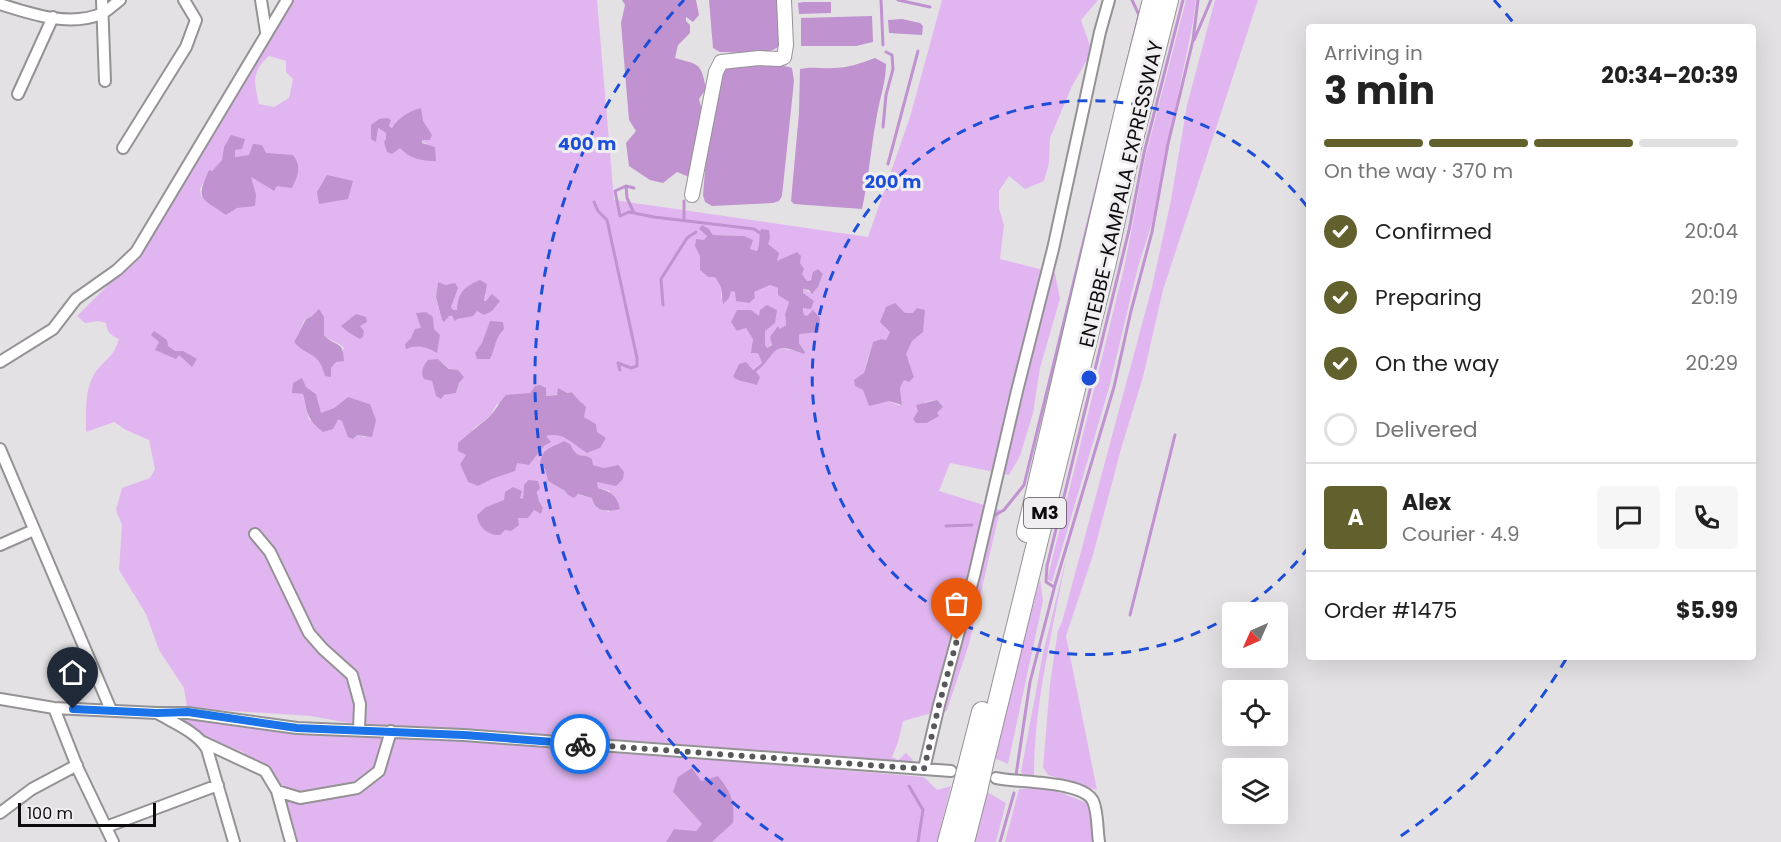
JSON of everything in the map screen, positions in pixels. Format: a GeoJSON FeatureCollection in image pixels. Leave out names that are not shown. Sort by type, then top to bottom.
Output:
{"type":"FeatureCollection","features":[{"type":"Feature","properties":{"kind":"highway","name":"M3"},"geometry":{"type":"LineString","coordinates":[[983,767],[1002,640],[1126,106],[1153,0]]}},
{"type":"Feature","properties":{"kind":"highway","name":"ENTEBBE–KAMPALA EXPRESSWAY"},"geometry":{"type":"LineString","coordinates":[[948,842],[970,789],[983,767],[1107,262],[1128,159],[1168,0]]}},
{"type":"Feature","properties":{"kind":"highway","name":"ENTEBBE–KAMPALA EXPRESSWAY"},"geometry":{"type":"LineString","coordinates":[[964,842],[970,789]]}},
{"type":"Feature","properties":{"kind":"street"},"geometry":{"type":"LineString","coordinates":[[102,0],[105,81]]}},
{"type":"Feature","properties":{"kind":"street"},"geometry":{"type":"LineString","coordinates":[[0,5],[30,14],[68,19],[101,14],[120,0]]}},
{"type":"Feature","properties":{"kind":"street"},"geometry":{"type":"LineString","coordinates":[[123,148],[186,47],[196,20],[184,0]]}},
{"type":"Feature","properties":{"kind":"street"},"geometry":{"type":"LineString","coordinates":[[261,0],[266,32]]}},
{"type":"Feature","properties":{"kind":"street"},"geometry":{"type":"LineString","coordinates":[[0,362],[53,329],[76,299],[94,284],[117,270],[136,252],[287,0]]}},
{"type":"Feature","properties":{"kind":"street"},"geometry":{"type":"LineString","coordinates":[[692,195],[716,72],[721,62],[784,57],[786,45],[784,0]]}},
{"type":"Feature","properties":{"kind":"street"},"geometry":{"type":"LineString","coordinates":[[924,769],[974,576],[1053,249],[1108,0]]}},
{"type":"Feature","properties":{"kind":"street"},"geometry":{"type":"LineString","coordinates":[[18,94],[53,17]]}},
{"type":"Feature","properties":{"kind":"street"},"geometry":{"type":"LineString","coordinates":[[0,449],[111,710]]}},
{"type":"Feature","properties":{"kind":"street"},"geometry":{"type":"LineString","coordinates":[[0,545],[34,530]]}},
{"type":"Feature","properties":{"kind":"street"},"geometry":{"type":"LineString","coordinates":[[255,534],[270,552],[309,633],[352,675],[360,704],[359,729]]}},
{"type":"Feature","properties":{"kind":"street"},"geometry":{"type":"LineString","coordinates":[[0,699],[54,708],[157,713],[188,712],[297,728],[391,731],[951,771]]}},
{"type":"Feature","properties":{"kind":"street"},"geometry":{"type":"LineString","coordinates":[[54,708],[77,765],[113,842]]}},
{"type":"Feature","properties":{"kind":"street"},"geometry":{"type":"LineString","coordinates":[[157,713],[203,742],[260,767],[268,775],[277,791],[291,842]]}},
{"type":"Feature","properties":{"kind":"street"},"geometry":{"type":"LineString","coordinates":[[277,791],[300,798],[357,788],[380,771],[391,731]]}},
{"type":"Feature","properties":{"kind":"street"},"geometry":{"type":"LineString","coordinates":[[203,742],[234,842]]}},
{"type":"Feature","properties":{"kind":"street"},"geometry":{"type":"LineString","coordinates":[[0,813],[32,789],[77,765]]}},
{"type":"Feature","properties":{"kind":"street"},"geometry":{"type":"LineString","coordinates":[[983,767],[1022,782],[1050,783],[1091,797],[1099,842]]}},
{"type":"Feature","properties":{"kind":"street"},"geometry":{"type":"LineString","coordinates":[[106,827],[218,785]]}},
{"type":"Feature","properties":{"kind":"shaded area"},"geometry":{"type":"Polygon","coordinates":[[[289,0],[597,0],[614,200],[868,237],[910,117],[942,0],[1098,0],[1081,20],[1092,51],[1072,86],[1050,138],[1049,163],[1044,181],[1025,189],[1009,176],[999,191],[999,208],[1004,225],[1000,259],[1055,273],[1060,299],[1040,368],[1033,413],[1020,456],[1009,475],[950,463],[939,491],[1000,510],[969,644],[947,710],[903,721],[892,757],[898,760],[906,753],[913,760],[910,765],[852,757],[411,726],[394,730],[588,751],[924,777],[937,790],[951,786],[937,842],[712,842],[733,823],[673,792],[702,824],[696,831],[674,829],[666,842],[287,842],[273,788],[243,752],[200,735],[174,716],[252,719],[381,729],[311,716],[187,708],[184,688],[159,650],[146,614],[119,570],[122,525],[116,510],[122,488],[150,478],[155,469],[149,440],[114,422],[86,432],[90,384],[119,339],[109,333],[106,323],[98,321],[85,323],[77,316],[144,249],[289,0]],[[269,56],[259,67],[255,83],[259,104],[274,107],[289,98],[293,79],[286,72],[286,61],[269,56]],[[371,125],[376,142],[377,128],[386,133],[386,139],[400,148],[427,144],[389,126],[371,125]],[[224,147],[222,160],[212,171],[209,171],[200,189],[201,196],[226,215],[237,208],[250,176],[274,191],[249,155],[235,157],[235,150],[224,147]],[[709,229],[700,256],[700,270],[708,277],[715,277],[721,287],[721,298],[730,291],[754,292],[770,285],[778,288],[789,302],[785,314],[786,325],[767,348],[760,317],[737,331],[746,328],[754,339],[762,363],[752,370],[740,364],[734,377],[740,380],[752,376],[777,348],[805,352],[799,343],[799,333],[814,332],[804,315],[803,289],[812,293],[818,287],[823,274],[807,281],[802,274],[797,252],[777,262],[760,233],[761,243],[757,251],[750,249],[752,240],[744,236],[713,235],[709,229]],[[438,282],[436,297],[442,320],[449,316],[466,317],[470,315],[486,302],[484,301],[486,294],[457,310],[452,310],[446,285],[438,282]],[[905,313],[886,341],[881,339],[873,342],[866,366],[864,388],[866,396],[869,405],[889,401],[902,405],[900,388],[910,362],[905,354],[912,341],[922,332],[922,323],[913,313],[905,313]],[[312,316],[305,319],[294,342],[311,353],[323,366],[331,368],[344,348],[324,335],[324,317],[312,316]],[[421,328],[405,344],[423,346],[437,353],[434,329],[421,328]],[[438,359],[432,381],[436,396],[456,393],[459,383],[450,369],[438,359]],[[306,387],[293,393],[303,394],[309,420],[342,421],[357,435],[365,437],[372,411],[370,404],[348,397],[334,408],[321,414],[316,394],[306,387]],[[572,392],[546,396],[530,393],[497,404],[490,416],[473,429],[466,455],[460,464],[468,482],[478,486],[515,471],[516,463],[534,459],[550,442],[545,436],[558,435],[568,439],[587,453],[600,448],[596,424],[584,417],[582,402],[576,399],[572,392]],[[936,400],[925,402],[914,419],[916,423],[927,423],[943,407],[936,400]],[[564,442],[545,450],[545,469],[548,481],[565,491],[592,498],[595,506],[609,512],[610,491],[598,488],[596,481],[604,483],[604,468],[592,465],[592,459],[578,455],[570,444],[564,442]],[[527,480],[523,499],[505,500],[486,507],[505,530],[518,518],[534,510],[541,514],[543,508],[538,495],[538,482],[527,480]]]}},
{"type":"Feature","properties":{"kind":"shaded area"},"geometry":{"type":"Polygon","coordinates":[[[622,0],[696,0],[699,15],[693,22],[686,17],[690,25],[690,33],[678,45],[675,58],[698,66],[706,89],[699,99],[702,110],[692,173],[689,177],[677,172],[663,183],[650,180],[629,166],[626,143],[636,131],[629,120],[621,23],[625,5],[622,0]]]}},
{"type":"Feature","properties":{"kind":"shaded area"},"geometry":{"type":"Polygon","coordinates":[[[709,0],[782,0],[782,42],[778,47],[763,52],[720,52],[713,48],[709,0]]]}},
{"type":"Feature","properties":{"kind":"shaded area"},"geometry":{"type":"Polygon","coordinates":[[[1186,0],[1196,0],[1193,22],[1152,223],[1138,267],[1109,388],[1052,582],[1048,580],[1048,576],[1125,264],[1145,158],[1186,0]]]}},
{"type":"Feature","properties":{"kind":"shaded area"},"geometry":{"type":"Polygon","coordinates":[[[1215,0],[1258,0],[1163,290],[1143,377],[1093,555],[1066,636],[1097,790],[1048,775],[1043,767],[1050,684],[1058,630],[1152,287],[1171,200],[1187,105],[1215,0]]]}},
{"type":"Feature","properties":{"kind":"shaded area"},"geometry":{"type":"Polygon","coordinates":[[[831,2],[831,13],[799,14],[798,3],[831,2]]]}},
{"type":"Feature","properties":{"kind":"shaded area"},"geometry":{"type":"Polygon","coordinates":[[[872,16],[873,42],[856,46],[801,46],[801,18],[872,16]]]}},
{"type":"Feature","properties":{"kind":"shaded area"},"geometry":{"type":"Polygon","coordinates":[[[902,19],[920,23],[923,26],[922,35],[889,33],[888,20],[902,19]]]}},
{"type":"Feature","properties":{"kind":"shaded area"},"geometry":{"type":"Polygon","coordinates":[[[875,58],[886,64],[886,71],[862,209],[794,204],[791,201],[799,113],[800,69],[844,67],[875,58]]]}},
{"type":"Feature","properties":{"kind":"shaded area"},"geometry":{"type":"Polygon","coordinates":[[[778,64],[792,68],[794,81],[782,196],[779,201],[773,203],[712,206],[705,202],[703,195],[708,134],[722,71],[728,65],[778,64]]]}},
{"type":"Feature","properties":{"kind":"shaded area"},"geometry":{"type":"Polygon","coordinates":[[[421,108],[423,121],[432,135],[430,140],[422,140],[422,143],[435,147],[436,161],[416,159],[400,148],[392,154],[387,152],[384,142],[386,133],[378,128],[376,142],[371,139],[371,125],[379,119],[391,120],[389,126],[392,128],[405,115],[421,108]]]}},
{"type":"Feature","properties":{"kind":"shaded area"},"geometry":{"type":"Polygon","coordinates":[[[231,135],[245,139],[242,149],[235,150],[235,157],[249,155],[253,144],[262,145],[266,153],[293,155],[298,171],[292,188],[277,186],[274,191],[251,177],[256,195],[255,206],[237,208],[226,215],[206,201],[202,193],[205,180],[209,170],[212,171],[222,160],[224,147],[231,135]]]}},
{"type":"Feature","properties":{"kind":"shaded area"},"geometry":{"type":"Polygon","coordinates":[[[327,175],[353,181],[348,199],[319,204],[317,192],[327,175]]]}},
{"type":"Feature","properties":{"kind":"shaded area"},"geometry":{"type":"Polygon","coordinates":[[[702,225],[713,235],[744,236],[753,240],[750,249],[757,251],[761,229],[769,230],[768,244],[779,253],[777,261],[797,252],[801,256],[800,263],[804,269],[802,274],[807,281],[811,280],[813,272],[818,269],[823,274],[818,287],[812,294],[809,290],[803,289],[803,293],[814,301],[811,309],[803,308],[804,315],[807,316],[813,310],[820,318],[819,332],[799,334],[799,343],[804,354],[785,348],[775,351],[756,372],[760,377],[757,385],[733,377],[739,364],[746,362],[753,370],[762,363],[758,353],[751,353],[753,339],[746,328],[737,331],[731,322],[737,310],[751,310],[759,316],[760,310],[767,305],[777,310],[775,323],[765,331],[767,348],[772,345],[770,337],[778,326],[780,329],[786,325],[785,314],[789,302],[778,295],[778,288],[770,285],[754,292],[755,298],[749,303],[736,301],[735,292],[731,291],[729,298],[723,304],[721,287],[715,277],[708,277],[700,270],[700,256],[695,246],[696,239],[704,240],[707,236],[699,229],[702,225]]]}},
{"type":"Feature","properties":{"kind":"shaded area"},"geometry":{"type":"Polygon","coordinates":[[[480,280],[487,284],[484,301],[492,294],[500,301],[492,311],[484,315],[477,311],[473,316],[455,321],[452,316],[449,316],[444,322],[436,297],[438,282],[446,285],[455,283],[458,288],[451,307],[457,310],[463,291],[480,280]]]}},
{"type":"Feature","properties":{"kind":"shaded area"},"geometry":{"type":"Polygon","coordinates":[[[895,303],[905,313],[913,313],[917,308],[925,310],[923,332],[912,341],[906,354],[914,377],[909,382],[904,380],[900,388],[902,405],[889,401],[869,406],[863,390],[855,386],[854,380],[864,373],[873,342],[886,340],[890,332],[880,322],[886,307],[895,303]]]}},
{"type":"Feature","properties":{"kind":"shaded area"},"geometry":{"type":"Polygon","coordinates":[[[319,309],[324,317],[324,335],[342,349],[343,354],[344,361],[336,362],[331,368],[331,377],[325,376],[316,358],[294,342],[306,319],[319,309]]]}},
{"type":"Feature","properties":{"kind":"shaded area"},"geometry":{"type":"Polygon","coordinates":[[[426,312],[433,317],[434,329],[440,335],[437,353],[422,347],[406,349],[405,344],[415,329],[421,328],[416,313],[426,312]]]}},
{"type":"Feature","properties":{"kind":"shaded area"},"geometry":{"type":"Polygon","coordinates":[[[356,314],[366,317],[367,322],[360,326],[364,331],[360,339],[341,326],[356,314]]]}},
{"type":"Feature","properties":{"kind":"shaded area"},"geometry":{"type":"Polygon","coordinates":[[[490,321],[503,322],[504,329],[490,359],[477,359],[475,353],[482,343],[490,321]]]}},
{"type":"Feature","properties":{"kind":"shaded area"},"geometry":{"type":"Polygon","coordinates":[[[154,331],[167,340],[168,346],[175,351],[183,351],[197,359],[192,367],[179,355],[176,359],[155,350],[159,342],[151,335],[154,331]]]}},
{"type":"Feature","properties":{"kind":"shaded area"},"geometry":{"type":"Polygon","coordinates":[[[438,359],[449,369],[458,370],[464,377],[456,393],[444,395],[441,399],[436,396],[432,381],[424,379],[422,374],[423,367],[428,360],[438,359]]]}},
{"type":"Feature","properties":{"kind":"shaded area"},"geometry":{"type":"Polygon","coordinates":[[[302,378],[306,387],[316,394],[321,413],[334,408],[348,397],[370,404],[376,420],[372,437],[357,435],[353,439],[348,437],[342,421],[338,420],[333,429],[323,432],[317,427],[307,411],[303,394],[292,393],[293,383],[302,378]]]}},
{"type":"Feature","properties":{"kind":"shaded area"},"geometry":{"type":"Polygon","coordinates":[[[540,385],[546,388],[546,396],[557,395],[558,388],[567,393],[572,392],[586,407],[584,417],[596,424],[597,432],[606,438],[600,448],[587,453],[563,437],[546,436],[551,442],[544,446],[529,465],[517,463],[515,471],[478,486],[468,482],[460,464],[466,455],[458,451],[458,443],[490,416],[506,395],[530,393],[535,386],[540,385]]]}},
{"type":"Feature","properties":{"kind":"shaded area"},"geometry":{"type":"Polygon","coordinates":[[[937,400],[943,407],[937,413],[939,416],[927,423],[916,423],[913,419],[918,411],[916,405],[937,400]]]}},
{"type":"Feature","properties":{"kind":"shaded area"},"geometry":{"type":"Polygon","coordinates":[[[564,441],[570,444],[578,455],[592,459],[593,465],[604,468],[618,465],[624,472],[623,479],[616,486],[597,482],[598,488],[615,497],[620,509],[602,510],[593,503],[592,498],[578,494],[574,498],[548,481],[545,469],[540,465],[541,459],[548,449],[564,441]]]}},
{"type":"Feature","properties":{"kind":"shaded area"},"geometry":{"type":"Polygon","coordinates":[[[528,480],[538,481],[540,488],[537,492],[543,508],[541,514],[534,510],[528,518],[518,518],[519,525],[511,531],[505,530],[500,535],[484,530],[477,515],[486,507],[504,500],[505,492],[513,487],[522,491],[520,498],[523,499],[524,485],[528,480]]]}},
{"type":"Feature","properties":{"kind":"shaded area"},"geometry":{"type":"Polygon","coordinates":[[[1066,559],[1041,694],[1034,776],[1025,777],[1021,772],[1043,653],[1066,559]]]}},
{"type":"Feature","properties":{"kind":"shaded area"},"geometry":{"type":"Polygon","coordinates":[[[1040,579],[1043,601],[1008,764],[994,758],[1040,579]]]}},
{"type":"Feature","properties":{"kind":"shaded area"},"geometry":{"type":"Polygon","coordinates":[[[692,768],[701,781],[718,776],[729,792],[733,803],[733,823],[712,842],[666,842],[674,829],[696,831],[702,824],[673,792],[678,777],[692,768]]]}},
{"type":"Feature","properties":{"kind":"shaded area"},"geometry":{"type":"Polygon","coordinates":[[[1050,788],[1089,804],[1094,842],[1005,842],[1019,789],[1050,788]]]}},
{"type":"Feature","properties":{"kind":"shaded area"},"geometry":{"type":"Polygon","coordinates":[[[987,792],[1006,803],[996,842],[973,842],[987,792]]]}},
{"type":"Feature","properties":{"kind":"waterway"},"geometry":{"type":"LineString","coordinates":[[881,0],[883,45]]}},
{"type":"Feature","properties":{"kind":"waterway"},"geometry":{"type":"LineString","coordinates":[[898,0],[930,7]]}},
{"type":"Feature","properties":{"kind":"waterway"},"geometry":{"type":"LineString","coordinates":[[995,515],[1004,510],[1024,485],[1139,15],[1132,0]]}},
{"type":"Feature","properties":{"kind":"waterway"},"geometry":{"type":"LineString","coordinates":[[1054,587],[1046,582],[1047,566],[1129,230],[1144,153],[1183,0]]}},
{"type":"Feature","properties":{"kind":"waterway"},"geometry":{"type":"LineString","coordinates":[[1016,775],[1030,682],[1055,585],[1114,387],[1152,232],[1168,144],[1193,40],[1198,0]]}},
{"type":"Feature","properties":{"kind":"waterway"},"geometry":{"type":"LineString","coordinates":[[1194,40],[1211,0]]}},
{"type":"Feature","properties":{"kind":"waterway"},"geometry":{"type":"LineString","coordinates":[[888,164],[918,51]]}},
{"type":"Feature","properties":{"kind":"waterway"},"geometry":{"type":"LineString","coordinates":[[883,127],[886,95],[893,69],[892,55],[886,52]]}},
{"type":"Feature","properties":{"kind":"waterway"},"geometry":{"type":"LineString","coordinates":[[626,186],[615,191],[620,216],[629,212],[754,229],[760,233]]}},
{"type":"Feature","properties":{"kind":"waterway"},"geometry":{"type":"LineString","coordinates":[[634,188],[626,186],[627,198],[634,213]]}},
{"type":"Feature","properties":{"kind":"waterway"},"geometry":{"type":"LineString","coordinates":[[684,201],[684,220]]}},
{"type":"Feature","properties":{"kind":"waterway"},"geometry":{"type":"LineString","coordinates":[[594,202],[598,211],[607,220],[637,358],[637,366],[631,368],[618,363],[620,370]]}},
{"type":"Feature","properties":{"kind":"waterway"},"geometry":{"type":"LineString","coordinates":[[663,305],[661,279],[687,238],[696,232]]}},
{"type":"Feature","properties":{"kind":"waterway"},"geometry":{"type":"LineString","coordinates":[[1130,615],[1175,435]]}},
{"type":"Feature","properties":{"kind":"waterway"},"geometry":{"type":"LineString","coordinates":[[946,526],[972,525]]}},
{"type":"Feature","properties":{"kind":"waterway"},"geometry":{"type":"LineString","coordinates":[[909,786],[923,810],[918,842]]}},
{"type":"Feature","properties":{"kind":"waterway"},"geometry":{"type":"LineString","coordinates":[[1000,842],[1014,793]]}},
{"type":"Feature","properties":{"kind":"way so far"},"geometry":{"type":"LineString","coordinates":[[580,744],[924,769],[957,640]]}},
{"type":"Feature","properties":{"kind":"route"},"geometry":{"type":"LineString","coordinates":[[73,709],[157,713],[188,712],[297,728],[464,735],[580,744]]}}]}
